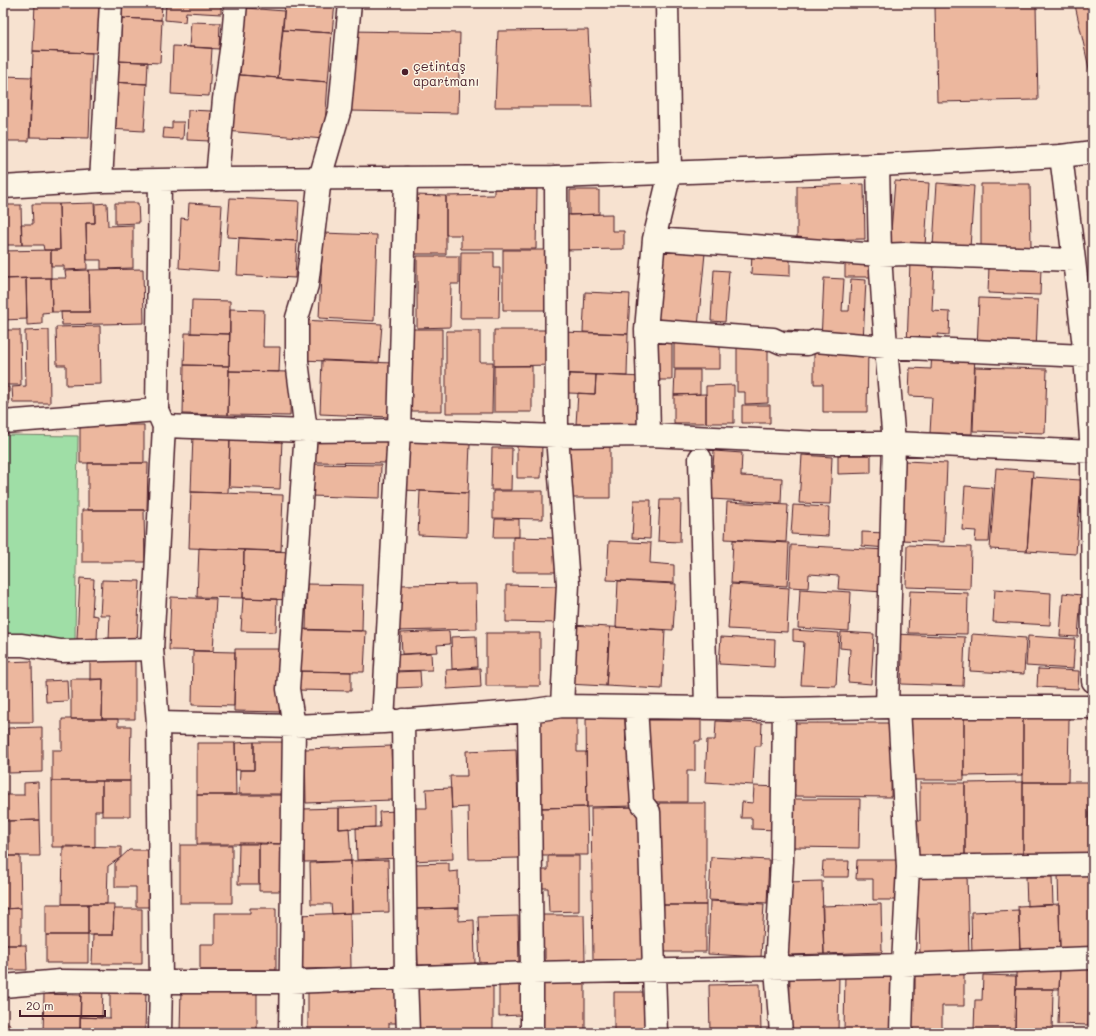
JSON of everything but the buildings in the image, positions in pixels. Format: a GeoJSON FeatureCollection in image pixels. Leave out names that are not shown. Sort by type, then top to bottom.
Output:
{"type":"FeatureCollection","features":[{"type":"Feature","properties":{"kind":"street"},"geometry":{"type":"LineString","coordinates":[[101,181],[111,3]]}},
{"type":"Feature","properties":{"kind":"street"},"geometry":{"type":"LineString","coordinates":[[217,179],[224,99],[236,3]]}},
{"type":"Feature","properties":{"kind":"street"},"geometry":{"type":"LineString","coordinates":[[290,1033],[294,726],[288,689],[306,431],[297,361],[297,318],[307,285],[320,178],[340,109],[350,3]]}},
{"type":"Feature","properties":{"kind":"street"},"geometry":{"type":"LineString","coordinates":[[649,435],[646,330],[654,239],[670,173],[667,3]]}},
{"type":"Feature","properties":{"kind":"street"},"geometry":{"type":"LineString","coordinates":[[3,187],[101,181],[556,177],[878,165],[1061,156],[1093,152]]}},
{"type":"Feature","properties":{"kind":"street"},"geometry":{"type":"LineString","coordinates":[[1061,156],[1085,356],[1092,452],[1093,681]]}},
{"type":"Feature","properties":{"kind":"street"},"geometry":{"type":"LineString","coordinates":[[878,165],[880,255],[894,443],[893,708],[908,867],[902,965],[901,1033]]}},
{"type":"Feature","properties":{"kind":"street"},"geometry":{"type":"LineString","coordinates":[[556,177],[557,436],[568,584],[562,706]]}},
{"type":"Feature","properties":{"kind":"street"},"geometry":{"type":"LineString","coordinates":[[406,178],[393,721],[408,1033]]}},
{"type":"Feature","properties":{"kind":"street"},"geometry":{"type":"LineString","coordinates":[[160,180],[160,418],[152,649],[158,723],[161,982],[160,1033]]}},
{"type":"Feature","properties":{"kind":"street"},"geometry":{"type":"LineString","coordinates":[[654,239],[880,255],[905,254],[1074,260]]}},
{"type":"Feature","properties":{"kind":"street"},"geometry":{"type":"LineString","coordinates":[[646,330],[773,339],[782,343],[807,344],[815,341],[886,347],[1085,356]]}},
{"type":"Feature","properties":{"kind":"street"},"geometry":{"type":"LineString","coordinates":[[3,422],[160,418],[306,431],[399,430],[557,436],[649,435],[822,443],[894,443],[1092,452]]}},
{"type":"Feature","properties":{"kind":"street"},"geometry":{"type":"LineString","coordinates":[[700,458],[706,708]]}},
{"type":"Feature","properties":{"kind":"street"},"geometry":{"type":"LineString","coordinates":[[3,645],[22,645],[61,651],[152,649]]}},
{"type":"Feature","properties":{"kind":"street"},"geometry":{"type":"LineString","coordinates":[[158,723],[294,726],[393,721],[528,711],[562,706],[784,709],[1093,707]]}},
{"type":"Feature","properties":{"kind":"street"},"geometry":{"type":"LineString","coordinates":[[636,707],[642,803],[649,812],[656,1033]]}},
{"type":"Feature","properties":{"kind":"street"},"geometry":{"type":"LineString","coordinates":[[781,1033],[776,968],[782,860],[784,709]]}},
{"type":"Feature","properties":{"kind":"street"},"geometry":{"type":"LineString","coordinates":[[528,711],[532,1033]]}},
{"type":"Feature","properties":{"kind":"street"},"geometry":{"type":"LineString","coordinates":[[908,867],[1093,864]]}},
{"type":"Feature","properties":{"kind":"street"},"geometry":{"type":"LineString","coordinates":[[3,986],[61,981],[290,982],[532,973],[902,965],[1093,958]]}},
{"type":"Feature","properties":{"kind":"green space"},"geometry":{"type":"Polygon","coordinates":[[[3,435],[78,436],[75,640],[3,639],[3,435]]]}},
{"type":"Feature","properties":{"kind":"place","name":"çetintaş apartmanı"},"geometry":{"type":"Point","coordinates":[405,72]}}]}
